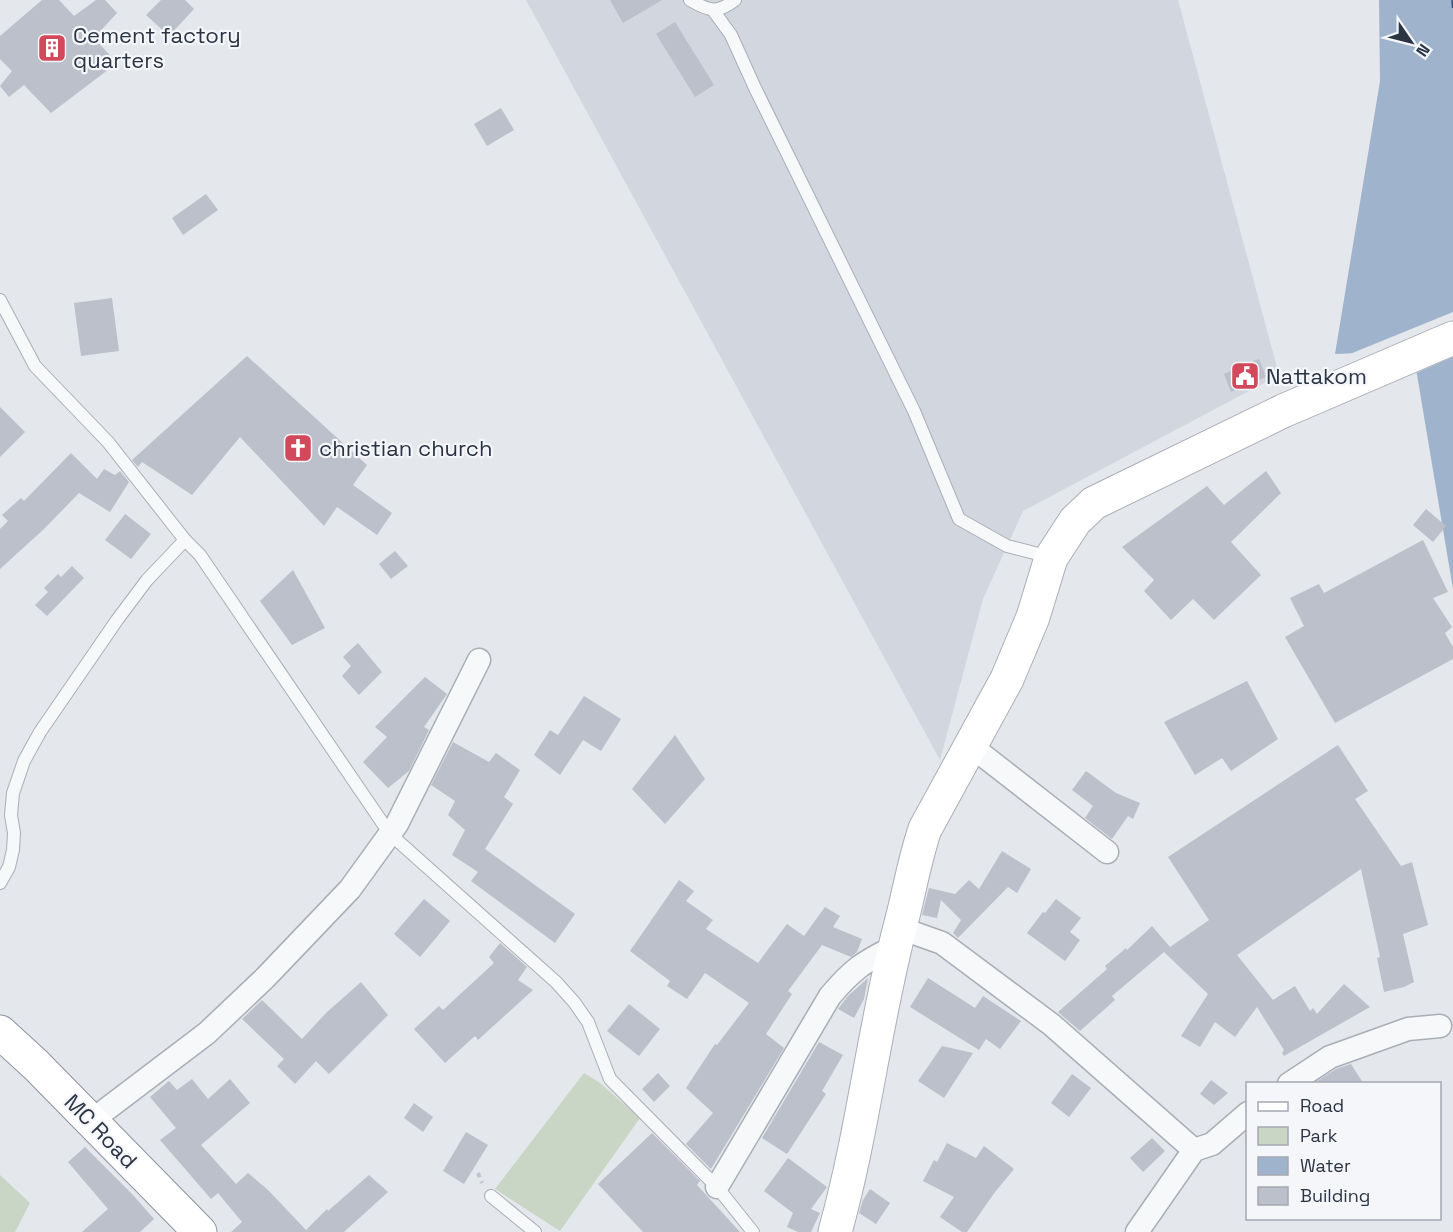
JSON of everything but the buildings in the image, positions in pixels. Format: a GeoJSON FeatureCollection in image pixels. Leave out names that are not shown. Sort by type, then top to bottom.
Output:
{"type":"FeatureCollection","features":[{"type":"Feature","properties":{"kind":"main road"},"geometry":{"type":"LineString","coordinates":[[835,1232],[918,848],[1007,679],[1020,651],[1051,558],[1075,521],[1094,503],[1283,411],[1453,338]]}},
{"type":"Feature","properties":{"kind":"main road","name":"MC Road"},"geometry":{"type":"LineString","coordinates":[[0,1032],[36,1065],[200,1232]]}},
{"type":"Feature","properties":{"kind":"street"},"geometry":{"type":"LineString","coordinates":[[92,1121],[207,1033],[350,889],[390,834],[479,660]]}},
{"type":"Feature","properties":{"kind":"street"},"geometry":{"type":"LineString","coordinates":[[971,746],[1107,852]]}},
{"type":"Feature","properties":{"kind":"street"},"geometry":{"type":"LineString","coordinates":[[717,1187],[830,996],[849,974],[897,937],[942,943],[1052,1025],[1194,1150]]}},
{"type":"Feature","properties":{"kind":"street"},"geometry":{"type":"LineString","coordinates":[[1291,1082],[1330,1057],[1408,1029],[1440,1026]]}},
{"type":"Feature","properties":{"kind":"street"},"geometry":{"type":"LineString","coordinates":[[1137,1232],[1194,1150],[1212,1144],[1246,1115]]}},
{"type":"Feature","properties":{"kind":"lane"},"geometry":{"type":"LineString","coordinates":[[690,0],[713,10],[731,35],[909,401],[959,519],[1006,546],[1051,558]]}},
{"type":"Feature","properties":{"kind":"lane"},"geometry":{"type":"LineString","coordinates":[[713,10],[726,8],[735,0]]}},
{"type":"Feature","properties":{"kind":"lane"},"geometry":{"type":"LineString","coordinates":[[0,300],[35,366],[108,442],[185,540],[200,555],[390,834],[556,982],[588,1022],[610,1078],[717,1187],[753,1232]]}},
{"type":"Feature","properties":{"kind":"lane"},"geometry":{"type":"LineString","coordinates":[[0,884],[9,867],[13,850],[15,833],[11,815],[13,793],[24,761],[40,732],[117,620],[147,580],[185,540]]}},
{"type":"Feature","properties":{"kind":"lane"},"geometry":{"type":"LineString","coordinates":[[490,1196],[535,1232]]}},
{"type":"Feature","properties":{"kind":"shaded area"},"geometry":{"type":"Polygon","coordinates":[[[526,0],[1178,0],[1279,375],[1023,511],[983,599],[940,760],[526,0]]]}},
{"type":"Feature","properties":{"kind":"green space"},"geometry":{"type":"Polygon","coordinates":[[[584,1073],[600,1083],[640,1118],[560,1231],[495,1189],[584,1073]]]}},
{"type":"Feature","properties":{"kind":"green space"},"geometry":{"type":"Polygon","coordinates":[[[0,1175],[30,1203],[15,1232],[0,1232],[0,1175]]]}},
{"type":"Feature","properties":{"kind":"water"},"geometry":{"type":"Polygon","coordinates":[[[1379,0],[1453,0],[1453,589],[1413,351],[1335,354],[1380,81],[1379,0]]]}},
{"type":"Feature","properties":{"kind":"pier"},"geometry":{"type":"Polygon","coordinates":[[[1453,312],[1453,357],[1414,374],[1411,354],[1345,356],[1453,312]]]}},
{"type":"Feature","properties":{"kind":"ferry route"},"geometry":{"type":"LineString","coordinates":[[1452,0],[1453,14]]}},
{"type":"Feature","properties":{"kind":"place","name":"Cement factory quarters"},"geometry":{"type":"Point","coordinates":[52,48]}},
{"type":"Feature","properties":{"kind":"place","name":"Nattakom"},"geometry":{"type":"Point","coordinates":[1245,376]}},
{"type":"Feature","properties":{"kind":"place","name":"christian church"},"geometry":{"type":"Point","coordinates":[298,448]}}]}
